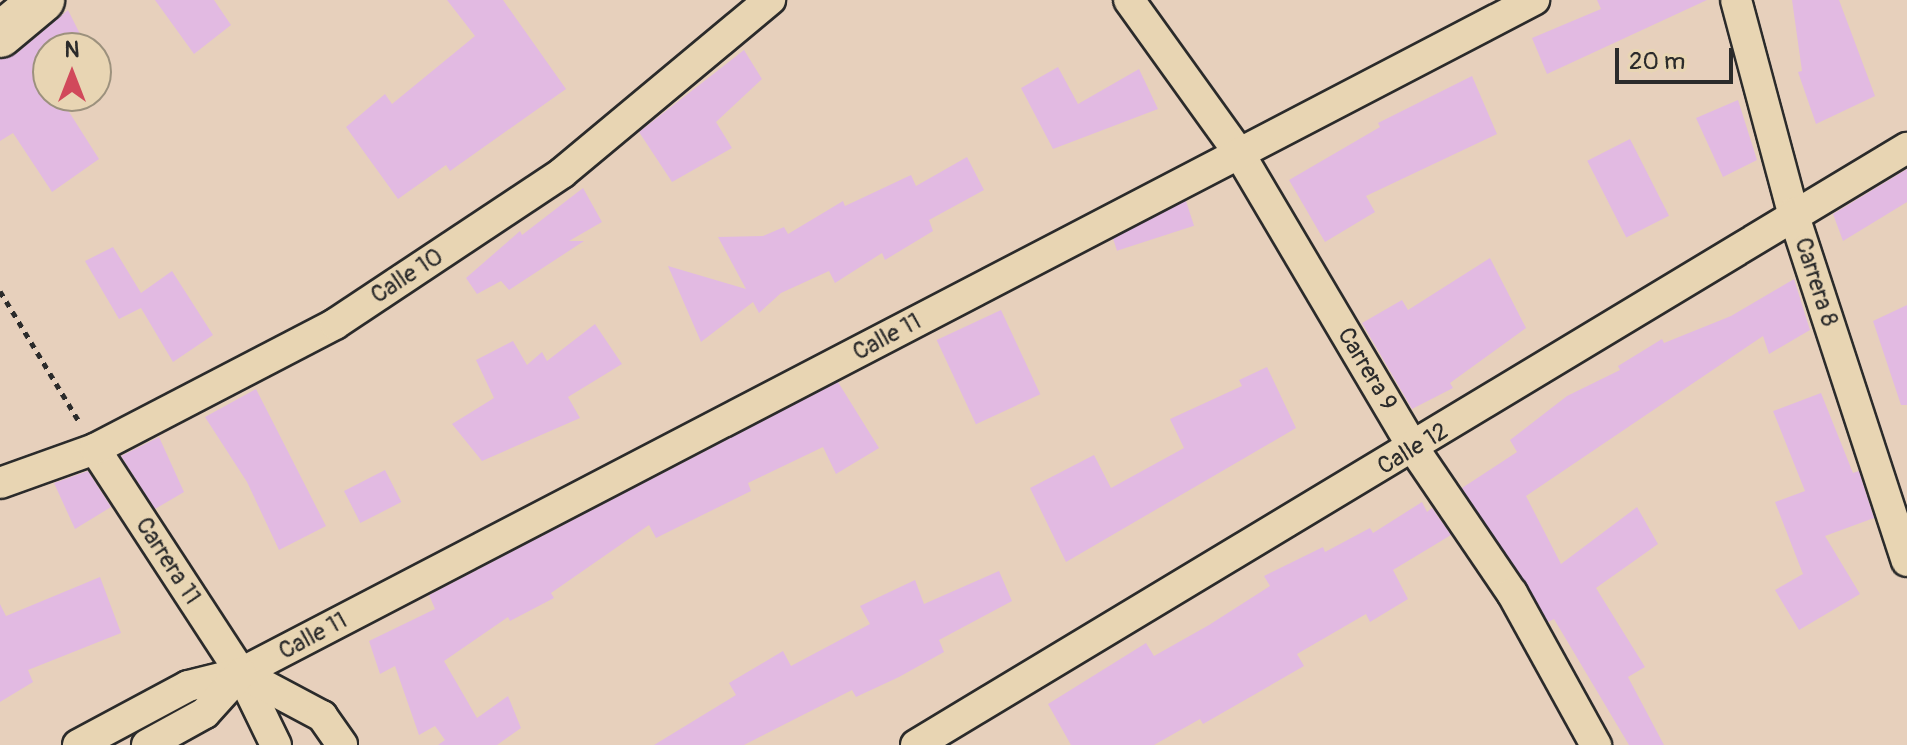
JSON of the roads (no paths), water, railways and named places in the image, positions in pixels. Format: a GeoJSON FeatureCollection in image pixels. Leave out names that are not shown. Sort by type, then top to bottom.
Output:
{"type":"FeatureCollection","features":[{"type":"Feature","properties":{"kind":"street"},"geometry":{"type":"LineString","coordinates":[[0,35],[42,0]]}},
{"type":"Feature","properties":{"kind":"street","name":"Calle 10"},"geometry":{"type":"LineString","coordinates":[[0,483],[95,449],[335,324],[562,173],[770,0]]}},
{"type":"Feature","properties":{"kind":"street","name":"Carrera 9"},"geometry":{"type":"LineString","coordinates":[[1129,0],[1239,153],[1414,449],[1512,593],[1596,745]]}},
{"type":"Feature","properties":{"kind":"street","name":"Calle 11"},"geometry":{"type":"LineString","coordinates":[[78,745],[188,686],[241,673],[1534,0]]}},
{"type":"Feature","properties":{"kind":"street","name":"Carrera 8"},"geometry":{"type":"LineString","coordinates":[[1736,0],[1793,213],[1907,561]]}},
{"type":"Feature","properties":{"kind":"street","name":"Calle 12"},"geometry":{"type":"LineString","coordinates":[[916,745],[1414,449],[1793,213],[1907,148]]}},
{"type":"Feature","properties":{"kind":"street","name":"Carrera 11"},"geometry":{"type":"LineString","coordinates":[[95,449],[241,673],[276,745]]}},
{"type":"Feature","properties":{"kind":"street","name":"Carrera 11"},"geometry":{"type":"LineString","coordinates":[[241,673],[322,716],[342,745]]}},
{"type":"Feature","properties":{"kind":"street","name":"Calle 11"},"geometry":{"type":"LineString","coordinates":[[147,745],[205,713],[241,673]]}}]}
